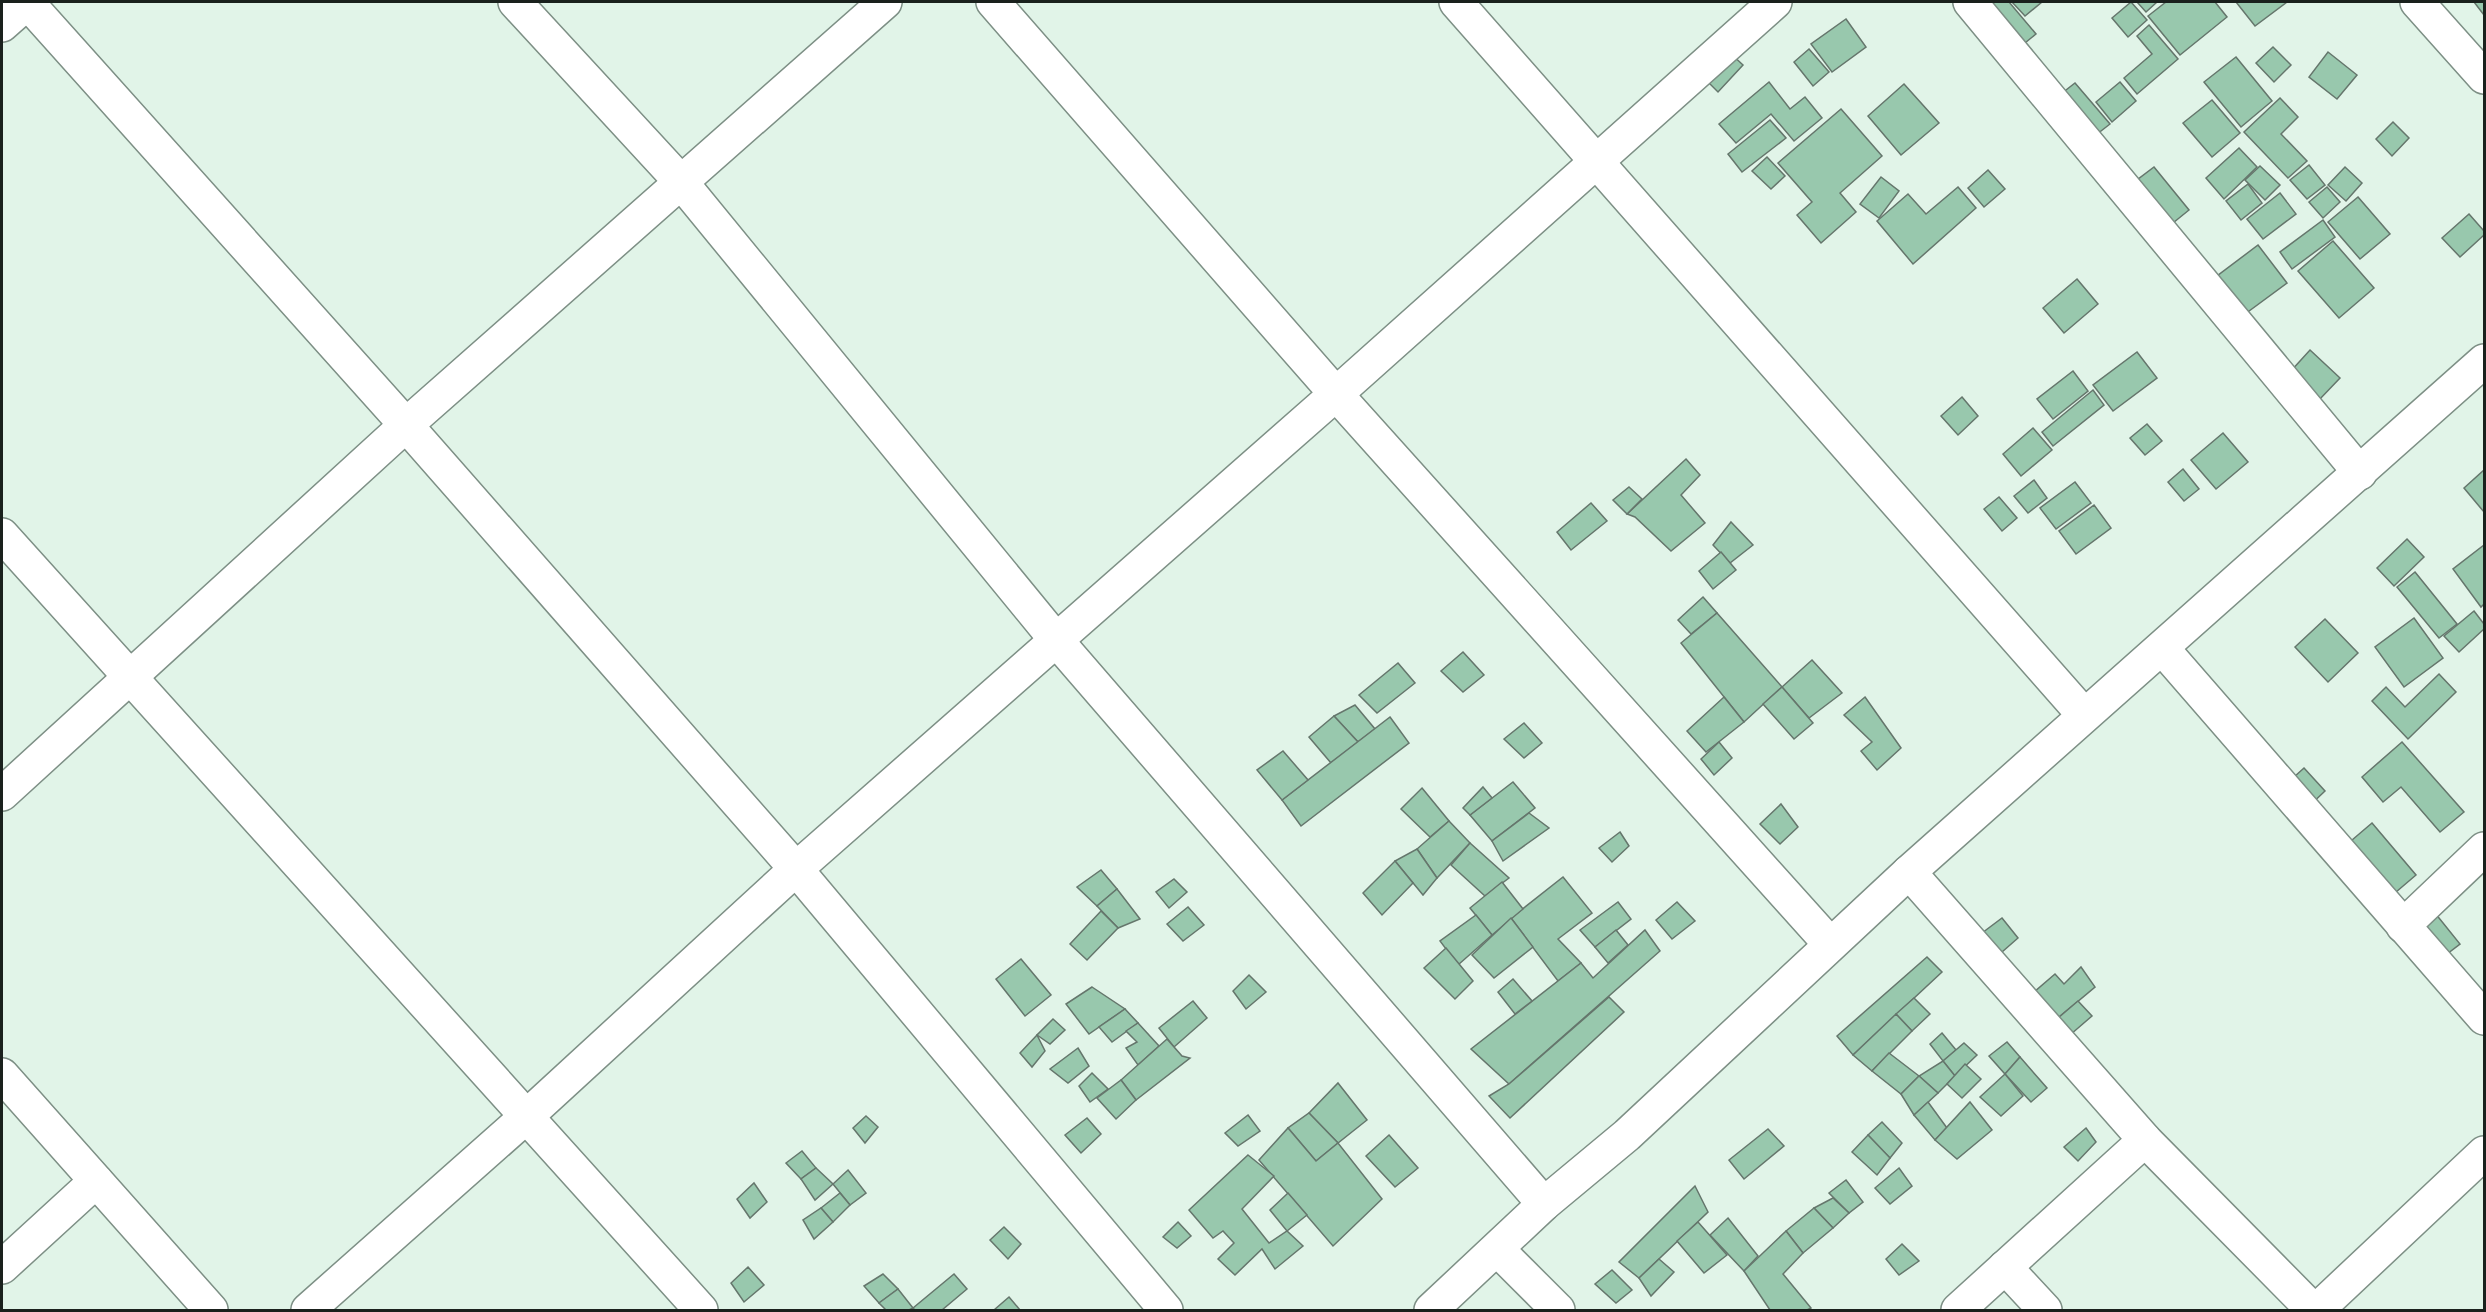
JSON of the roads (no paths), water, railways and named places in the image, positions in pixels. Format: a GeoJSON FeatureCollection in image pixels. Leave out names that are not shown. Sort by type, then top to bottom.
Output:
{"type":"FeatureCollection","features":[{"type":"Feature","properties":{"kind":"street"},"geometry":{"type":"LineString","coordinates":[[2,25],[27,2],[406,425],[796,869],[1166,1311]]}},
{"type":"Feature","properties":{"kind":"street"},"geometry":{"type":"LineString","coordinates":[[515,2],[681,182],[1057,641],[1544,1204]]}},
{"type":"Feature","properties":{"kind":"street"},"geometry":{"type":"LineString","coordinates":[[2,794],[406,425],[885,2]]}},
{"type":"Feature","properties":{"kind":"street"},"geometry":{"type":"LineString","coordinates":[[993,2],[1336,394],[1830,944]]}},
{"type":"Feature","properties":{"kind":"street"},"geometry":{"type":"LineString","coordinates":[[1456,2],[2084,715]]}},
{"type":"Feature","properties":{"kind":"street"},"geometry":{"type":"LineString","coordinates":[[308,1311],[527,1116],[796,869],[1336,394],[1775,2]]}},
{"type":"Feature","properties":{"kind":"street"},"geometry":{"type":"LineString","coordinates":[[1970,2],[2360,472]]}},
{"type":"Feature","properties":{"kind":"street"},"geometry":{"type":"LineString","coordinates":[[2417,2],[2484,77]]}},
{"type":"Feature","properties":{"kind":"street"},"geometry":{"type":"LineString","coordinates":[[1431,1311],[1544,1204],[1627,1135],[1830,944],[2084,715],[2484,361]]}},
{"type":"Feature","properties":{"kind":"street"},"geometry":{"type":"LineString","coordinates":[[2,535],[701,1311]]}},
{"type":"Feature","properties":{"kind":"street"},"geometry":{"type":"LineString","coordinates":[[2162,648],[2484,1018]]}},
{"type":"Feature","properties":{"kind":"street"},"geometry":{"type":"LineString","coordinates":[[2403,926],[2484,849]]}},
{"type":"Feature","properties":{"kind":"street"},"geometry":{"type":"LineString","coordinates":[[1910,872],[2145,1140],[2315,1311],[2484,1153]]}},
{"type":"Feature","properties":{"kind":"street"},"geometry":{"type":"LineString","coordinates":[[2,1075],[211,1311]]}},
{"type":"Feature","properties":{"kind":"street"},"geometry":{"type":"LineString","coordinates":[[1958,1311],[2145,1140]]}},
{"type":"Feature","properties":{"kind":"street"},"geometry":{"type":"LineString","coordinates":[[2,1267],[96,1182]]}},
{"type":"Feature","properties":{"kind":"street"},"geometry":{"type":"LineString","coordinates":[[1498,1250],[1558,1311]]}},
{"type":"Feature","properties":{"kind":"street"},"geometry":{"type":"LineString","coordinates":[[2005,1267],[2045,1311]]}}]}
